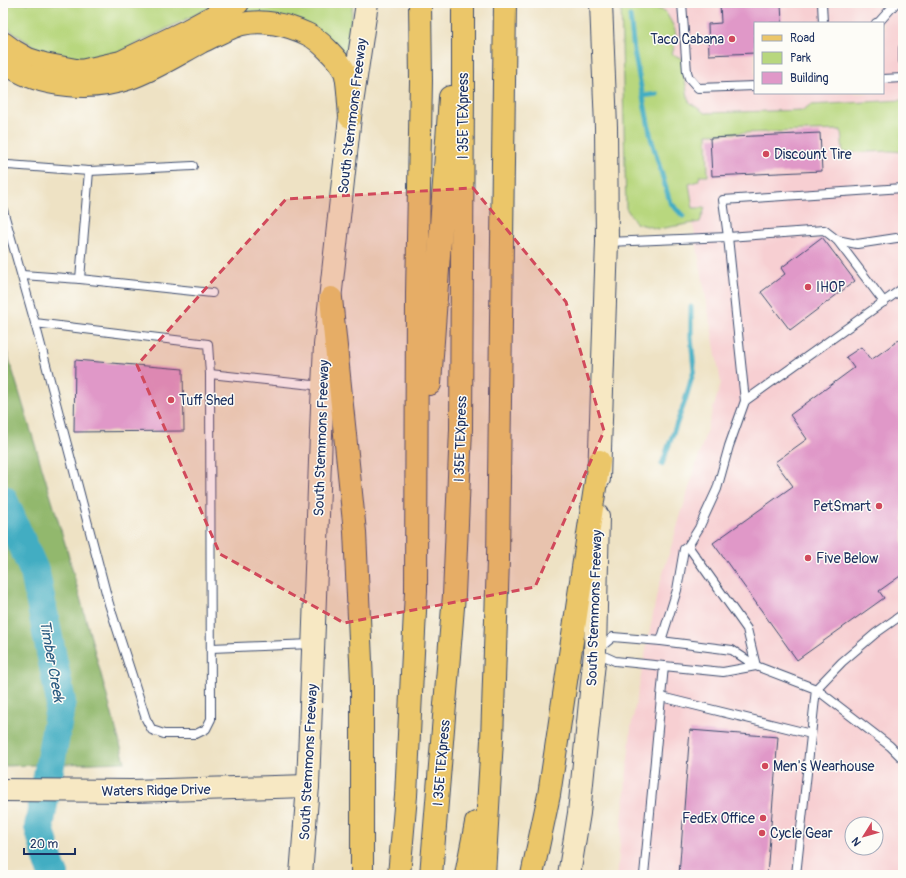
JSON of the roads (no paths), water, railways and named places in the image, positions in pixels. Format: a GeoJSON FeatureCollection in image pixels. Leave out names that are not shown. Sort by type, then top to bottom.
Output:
{"type":"FeatureCollection","features":[{"type":"Feature","properties":{"kind":"main road"},"geometry":{"type":"LineString","coordinates":[[3,43],[28,59],[44,64],[81,71],[121,62],[188,30],[238,3]]}},
{"type":"Feature","properties":{"kind":"main road","name":"South Stemmons Freeway"},"geometry":{"type":"LineString","coordinates":[[301,875],[308,786],[325,345],[350,117],[367,3]]}},
{"type":"Feature","properties":{"kind":"main road"},"geometry":{"type":"LineString","coordinates":[[416,590],[420,3]]}},
{"type":"Feature","properties":{"kind":"main road"},"geometry":{"type":"LineString","coordinates":[[399,875],[406,796],[416,590],[456,3]]}},
{"type":"Feature","properties":{"kind":"main road","name":"I 35E TEXpress"},"geometry":{"type":"LineString","coordinates":[[432,875],[454,595],[461,429],[464,90],[463,3]]}},
{"type":"Feature","properties":{"kind":"main road"},"geometry":{"type":"LineString","coordinates":[[484,875],[492,740],[498,560],[505,3]]}},
{"type":"Feature","properties":{"kind":"main road","name":"South Stemmons Freeway"},"geometry":{"type":"LineString","coordinates":[[569,875],[579,813],[595,652],[599,461],[607,242],[606,127],[601,3]]}},
{"type":"Feature","properties":{"kind":"main road"},"geometry":{"type":"LineString","coordinates":[[3,61],[23,73],[41,80],[73,86],[99,86],[136,76],[210,38],[242,24],[258,22],[276,23],[308,34],[330,51],[345,73],[350,117]]}},
{"type":"Feature","properties":{"kind":"main road"},"geometry":{"type":"LineString","coordinates":[[331,298],[349,460],[355,532],[362,682],[362,875]]}},
{"type":"Feature","properties":{"kind":"main road"},"geometry":{"type":"LineString","coordinates":[[532,875],[549,795],[599,461]]}},
{"type":"Feature","properties":{"kind":"main road"},"geometry":{"type":"LineString","coordinates":[[466,875],[492,740]]}},
{"type":"Feature","properties":{"kind":"main road","name":"Waters Ridge Drive"},"geometry":{"type":"LineString","coordinates":[[3,790],[131,791],[308,786]]}},
{"type":"Feature","properties":{"kind":"lane"},"geometry":{"type":"LineString","coordinates":[[682,3],[688,78],[698,88],[754,86]]}},
{"type":"Feature","properties":{"kind":"lane"},"geometry":{"type":"LineString","coordinates":[[822,3],[823,22]]}},
{"type":"Feature","properties":{"kind":"lane"},"geometry":{"type":"LineString","coordinates":[[879,22],[896,3]]}},
{"type":"Feature","properties":{"kind":"lane"},"geometry":{"type":"LineString","coordinates":[[903,48],[903,61]]}},
{"type":"Feature","properties":{"kind":"lane"},"geometry":{"type":"LineString","coordinates":[[884,79],[903,78]]}},
{"type":"Feature","properties":{"kind":"lane"},"geometry":{"type":"LineString","coordinates":[[3,167],[8,165],[89,171],[193,166]]}},
{"type":"Feature","properties":{"kind":"lane"},"geometry":{"type":"LineString","coordinates":[[80,279],[89,171]]}},
{"type":"Feature","properties":{"kind":"lane"},"geometry":{"type":"LineString","coordinates":[[661,641],[677,590],[684,549],[688,546],[699,528],[717,489],[729,446],[745,401],[723,200],[903,188]]}},
{"type":"Feature","properties":{"kind":"lane"},"geometry":{"type":"LineString","coordinates":[[3,210],[36,324],[109,604],[146,719],[152,730],[164,734],[196,734],[206,729],[210,719],[210,374],[208,344],[36,324]]}},
{"type":"Feature","properties":{"kind":"lane"},"geometry":{"type":"LineString","coordinates":[[607,242],[728,237],[824,230],[837,240],[884,302]]}},
{"type":"Feature","properties":{"kind":"lane"},"geometry":{"type":"LineString","coordinates":[[837,240],[858,244],[903,237]]}},
{"type":"Feature","properties":{"kind":"lane"},"geometry":{"type":"LineString","coordinates":[[22,275],[80,279],[212,293]]}},
{"type":"Feature","properties":{"kind":"lane"},"geometry":{"type":"LineString","coordinates":[[745,401],[903,288]]}},
{"type":"Feature","properties":{"kind":"lane"},"geometry":{"type":"LineString","coordinates":[[210,374],[323,386]]}},
{"type":"Feature","properties":{"kind":"lane"},"geometry":{"type":"LineString","coordinates":[[688,546],[747,629],[756,666]]}},
{"type":"Feature","properties":{"kind":"lane"},"geometry":{"type":"LineString","coordinates":[[796,875],[816,689],[842,662],[870,638],[903,614]]}},
{"type":"Feature","properties":{"kind":"lane"},"geometry":{"type":"LineString","coordinates":[[756,666],[723,672],[615,661],[595,652],[614,638],[661,641],[732,650],[756,666],[816,689],[890,746],[903,759]]}},
{"type":"Feature","properties":{"kind":"lane"},"geometry":{"type":"LineString","coordinates":[[210,648],[314,644]]}},
{"type":"Feature","properties":{"kind":"lane"},"geometry":{"type":"LineString","coordinates":[[644,875],[664,666]]}},
{"type":"Feature","properties":{"kind":"lane"},"geometry":{"type":"LineString","coordinates":[[661,697],[811,734]]}},
{"type":"Feature","properties":{"kind":"waterway"},"geometry":{"type":"LineString","coordinates":[[630,16],[634,51],[651,138],[670,202],[683,216]]}},
{"type":"Feature","properties":{"kind":"waterway"},"geometry":{"type":"LineString","coordinates":[[643,96],[657,94]]}},
{"type":"Feature","properties":{"kind":"waterway"},"geometry":{"type":"LineString","coordinates":[[662,464],[685,401],[694,370],[691,337],[691,307]]}},
{"type":"Feature","properties":{"kind":"waterway","name":"Timber Creek"},"geometry":{"type":"LineString","coordinates":[[3,500],[35,573],[61,702],[39,827],[54,875]]}},
{"type":"Feature","properties":{"kind":"place","name":"Taco Cabana"},"geometry":{"type":"Point","coordinates":[732,39]}},
{"type":"Feature","properties":{"kind":"place","name":"Discount Tire"},"geometry":{"type":"Point","coordinates":[766,154]}},
{"type":"Feature","properties":{"kind":"place","name":"IHOP"},"geometry":{"type":"Point","coordinates":[808,287]}},
{"type":"Feature","properties":{"kind":"place","name":"Tuff Shed"},"geometry":{"type":"Point","coordinates":[171,400]}},
{"type":"Feature","properties":{"kind":"place","name":"PetSmart"},"geometry":{"type":"Point","coordinates":[879,506]}},
{"type":"Feature","properties":{"kind":"place","name":"Five Below"},"geometry":{"type":"Point","coordinates":[808,558]}},
{"type":"Feature","properties":{"kind":"place","name":"Men's Wearhouse"},"geometry":{"type":"Point","coordinates":[765,766]}},
{"type":"Feature","properties":{"kind":"place","name":"FedEx Office"},"geometry":{"type":"Point","coordinates":[763,818]}},
{"type":"Feature","properties":{"kind":"place","name":"Cycle Gear"},"geometry":{"type":"Point","coordinates":[762,833]}}]}
